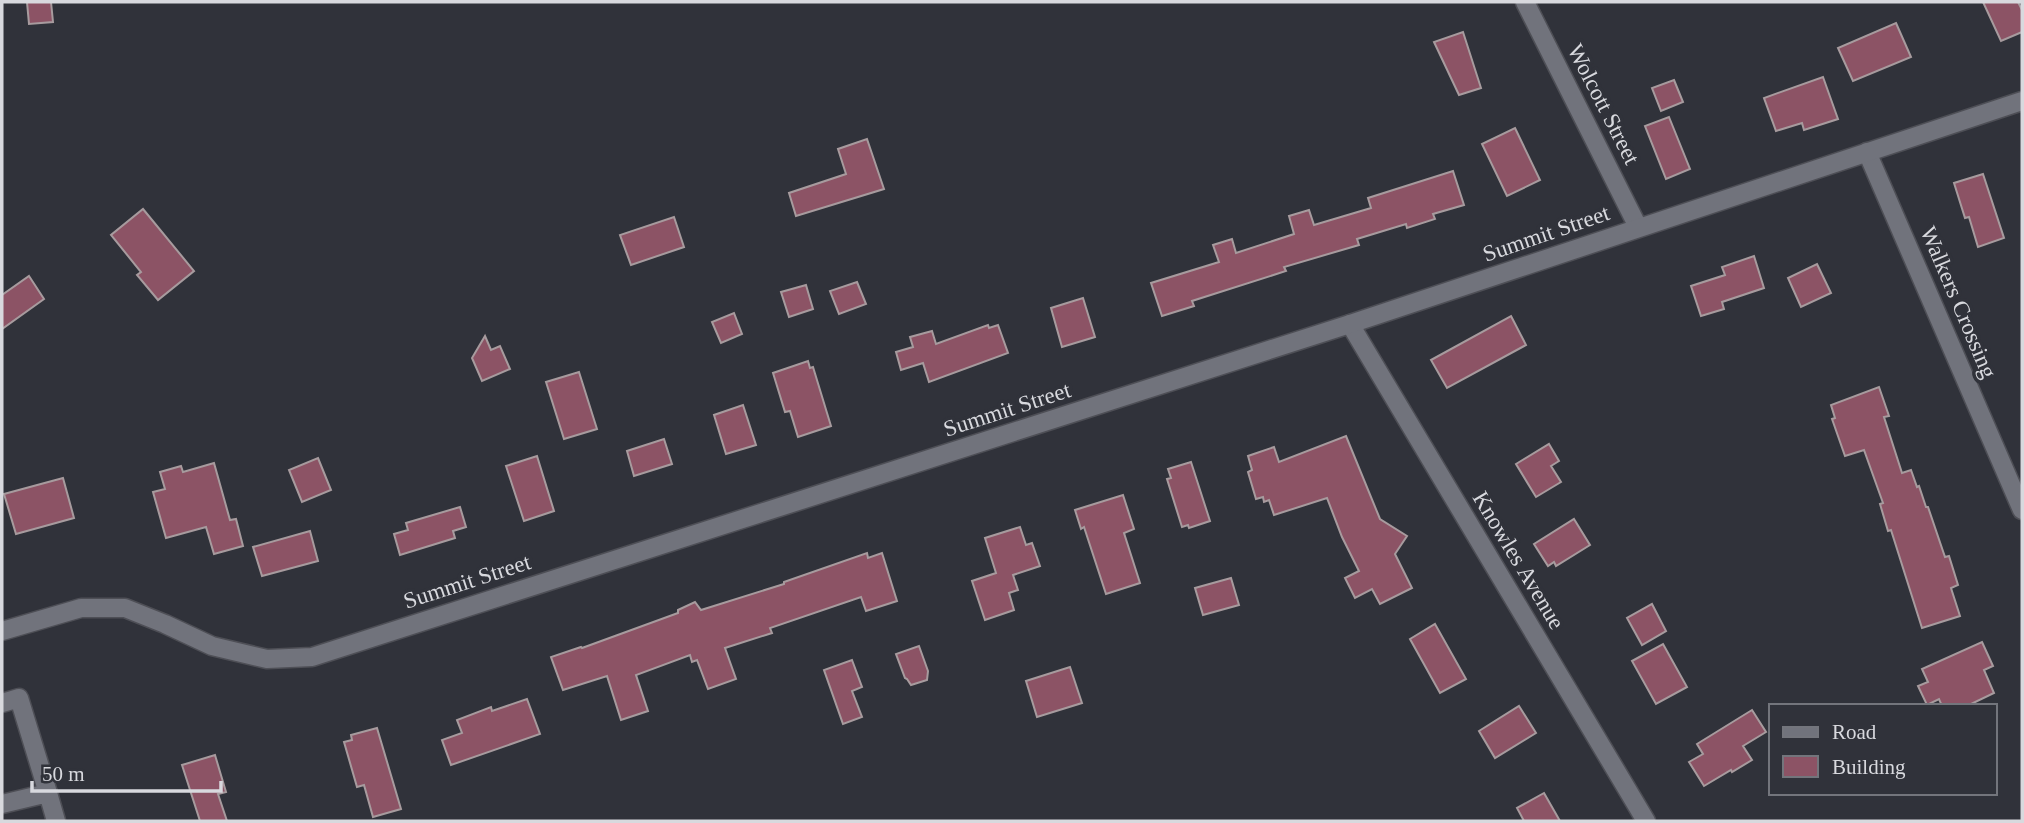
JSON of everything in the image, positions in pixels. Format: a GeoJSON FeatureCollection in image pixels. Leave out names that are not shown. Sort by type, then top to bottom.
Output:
{"type":"FeatureCollection","features":[{"type":"Feature","properties":{"kind":"street","name":"Wolcott Street"},"geometry":{"type":"LineString","coordinates":[[1525,2],[1638,227]]}},
{"type":"Feature","properties":{"kind":"street","name":"Summit Street"},"geometry":{"type":"LineString","coordinates":[[2,631],[81,608],[125,608],[212,646],[267,659],[312,657],[1350,324],[2022,101]]}},
{"type":"Feature","properties":{"kind":"street","name":"Walkers Crossing"},"geometry":{"type":"LineString","coordinates":[[1867,152],[2022,510]]}},
{"type":"Feature","properties":{"kind":"street","name":"Knowles Avenue"},"geometry":{"type":"LineString","coordinates":[[1350,324],[1646,821]]}},
{"type":"Feature","properties":{"kind":"street"},"geometry":{"type":"LineString","coordinates":[[2,703],[19,698],[56,821]]}},
{"type":"Feature","properties":{"kind":"street"},"geometry":{"type":"LineString","coordinates":[[2,804],[48,793]]}},
{"type":"Feature","properties":{"kind":"building"},"geometry":{"type":"Polygon","coordinates":[[[27,2],[51,2],[53,22],[29,24],[27,2]]]}},
{"type":"Feature","properties":{"kind":"building"},"geometry":{"type":"Polygon","coordinates":[[[1983,2],[2018,2],[2022,10],[2022,32],[2001,41],[1983,2]]]}},
{"type":"Feature","properties":{"kind":"building"},"geometry":{"type":"Polygon","coordinates":[[[1896,23],[1911,57],[1853,81],[1838,48],[1896,23]]]}},
{"type":"Feature","properties":{"kind":"building"},"geometry":{"type":"Polygon","coordinates":[[[1463,32],[1481,88],[1459,95],[1434,42],[1463,32]]]}},
{"type":"Feature","properties":{"kind":"building"},"geometry":{"type":"Polygon","coordinates":[[[1823,77],[1838,119],[1804,130],[1802,123],[1776,131],[1764,98],[1823,77]]]}},
{"type":"Feature","properties":{"kind":"building"},"geometry":{"type":"Polygon","coordinates":[[[1674,80],[1683,102],[1661,111],[1652,88],[1674,80]]]}},
{"type":"Feature","properties":{"kind":"building"},"geometry":{"type":"Polygon","coordinates":[[[1669,117],[1690,169],[1666,179],[1645,126],[1669,117]]]}},
{"type":"Feature","properties":{"kind":"building"},"geometry":{"type":"Polygon","coordinates":[[[1515,128],[1540,180],[1507,196],[1482,144],[1515,128]]]}},
{"type":"Feature","properties":{"kind":"building"},"geometry":{"type":"Polygon","coordinates":[[[867,139],[884,189],[796,216],[789,193],[846,174],[838,149],[867,139]]]}},
{"type":"Feature","properties":{"kind":"building"},"geometry":{"type":"Polygon","coordinates":[[[1453,171],[1464,205],[1433,214],[1435,219],[1407,228],[1406,224],[1357,239],[1359,245],[1284,267],[1286,271],[1192,301],[1194,306],[1162,316],[1151,283],[1219,262],[1213,245],[1232,239],[1236,253],[1294,234],[1289,216],[1309,210],[1314,225],[1371,208],[1368,198],[1453,171]]]}},
{"type":"Feature","properties":{"kind":"building"},"geometry":{"type":"Polygon","coordinates":[[[1983,174],[2004,238],[1978,247],[1969,217],[1965,218],[1954,183],[1983,174]]]}},
{"type":"Feature","properties":{"kind":"building"},"geometry":{"type":"Polygon","coordinates":[[[143,209],[194,271],[158,300],[137,275],[141,272],[111,235],[143,209]]]}},
{"type":"Feature","properties":{"kind":"building"},"geometry":{"type":"Polygon","coordinates":[[[674,217],[684,247],[631,265],[620,235],[674,217]]]}},
{"type":"Feature","properties":{"kind":"building"},"geometry":{"type":"Polygon","coordinates":[[[1754,256],[1764,288],[1722,302],[1724,309],[1701,316],[1691,286],[1725,275],[1722,267],[1754,256]]]}},
{"type":"Feature","properties":{"kind":"building"},"geometry":{"type":"Polygon","coordinates":[[[1817,264],[1831,293],[1801,307],[1788,278],[1817,264]]]}},
{"type":"Feature","properties":{"kind":"building"},"geometry":{"type":"Polygon","coordinates":[[[29,276],[44,299],[2,329],[2,295],[29,276]]]}},
{"type":"Feature","properties":{"kind":"building"},"geometry":{"type":"Polygon","coordinates":[[[857,282],[866,304],[839,314],[830,291],[857,282]]]}},
{"type":"Feature","properties":{"kind":"building"},"geometry":{"type":"Polygon","coordinates":[[[806,285],[813,309],[789,317],[781,292],[806,285]]]}},
{"type":"Feature","properties":{"kind":"building"},"geometry":{"type":"Polygon","coordinates":[[[1083,298],[1095,337],[1062,347],[1051,308],[1083,298]]]}},
{"type":"Feature","properties":{"kind":"building"},"geometry":{"type":"Polygon","coordinates":[[[734,313],[742,334],[721,343],[712,322],[734,313]]]}},
{"type":"Feature","properties":{"kind":"building"},"geometry":{"type":"Polygon","coordinates":[[[1511,316],[1526,345],[1447,388],[1431,360],[1511,316]]]}},
{"type":"Feature","properties":{"kind":"building"},"geometry":{"type":"Polygon","coordinates":[[[988,325],[989,328],[998,325],[1008,353],[929,382],[923,363],[901,370],[896,352],[913,347],[910,337],[932,331],[936,344],[988,325]]]}},
{"type":"Feature","properties":{"kind":"building"},"geometry":{"type":"Polygon","coordinates":[[[485,336],[491,350],[500,346],[510,369],[482,381],[472,358],[485,336]]]}},
{"type":"Feature","properties":{"kind":"building"},"geometry":{"type":"Polygon","coordinates":[[[808,361],[810,368],[813,367],[831,426],[798,437],[790,411],[785,412],[773,373],[808,361]]]}},
{"type":"Feature","properties":{"kind":"building"},"geometry":{"type":"Polygon","coordinates":[[[579,372],[597,429],[564,439],[546,382],[579,372]]]}},
{"type":"Feature","properties":{"kind":"building"},"geometry":{"type":"Polygon","coordinates":[[[1879,387],[1889,416],[1884,417],[1902,473],[1911,470],[1917,487],[1919,486],[1945,557],[1949,556],[1958,585],[1951,588],[1960,616],[1922,628],[1891,530],[1888,531],[1880,504],[1883,503],[1864,450],[1845,456],[1832,419],[1835,418],[1831,405],[1879,387]]]}},
{"type":"Feature","properties":{"kind":"building"},"geometry":{"type":"Polygon","coordinates":[[[743,405],[756,445],[726,454],[714,415],[743,405]]]}},
{"type":"Feature","properties":{"kind":"building"},"geometry":{"type":"Polygon","coordinates":[[[1346,436],[1380,519],[1407,536],[1395,554],[1412,588],[1380,604],[1372,589],[1355,598],[1345,578],[1359,571],[1327,498],[1274,515],[1269,500],[1264,502],[1263,497],[1256,499],[1248,472],[1252,470],[1248,456],[1274,447],[1279,462],[1346,436]]]}},
{"type":"Feature","properties":{"kind":"building"},"geometry":{"type":"Polygon","coordinates":[[[664,439],[672,464],[634,476],[627,451],[664,439]]]}},
{"type":"Feature","properties":{"kind":"building"},"geometry":{"type":"Polygon","coordinates":[[[1549,444],[1559,461],[1551,466],[1561,482],[1536,497],[1516,464],[1549,444]]]}},
{"type":"Feature","properties":{"kind":"building"},"geometry":{"type":"Polygon","coordinates":[[[537,456],[554,511],[524,521],[506,466],[537,456]]]}},
{"type":"Feature","properties":{"kind":"building"},"geometry":{"type":"Polygon","coordinates":[[[318,458],[331,490],[302,502],[289,470],[318,458]]]}},
{"type":"Feature","properties":{"kind":"building"},"geometry":{"type":"Polygon","coordinates":[[[1191,462],[1210,521],[1189,528],[1188,525],[1182,527],[1167,479],[1171,478],[1168,469],[1191,462]]]}},
{"type":"Feature","properties":{"kind":"building"},"geometry":{"type":"Polygon","coordinates":[[[214,463],[230,520],[236,519],[243,546],[214,554],[206,527],[166,538],[153,492],[165,489],[160,472],[181,466],[183,472],[214,463]]]}},
{"type":"Feature","properties":{"kind":"building"},"geometry":{"type":"Polygon","coordinates":[[[63,478],[74,518],[16,534],[4,494],[63,478]]]}},
{"type":"Feature","properties":{"kind":"building"},"geometry":{"type":"Polygon","coordinates":[[[1123,495],[1134,529],[1124,533],[1140,583],[1106,594],[1084,527],[1081,529],[1075,510],[1123,495]]]}},
{"type":"Feature","properties":{"kind":"building"},"geometry":{"type":"Polygon","coordinates":[[[460,507],[466,527],[453,531],[455,538],[400,555],[394,534],[408,530],[406,523],[460,507]]]}},
{"type":"Feature","properties":{"kind":"building"},"geometry":{"type":"Polygon","coordinates":[[[1574,519],[1590,545],[1556,566],[1554,562],[1548,566],[1534,544],[1574,519]]]}},
{"type":"Feature","properties":{"kind":"building"},"geometry":{"type":"Polygon","coordinates":[[[1020,527],[1026,545],[1032,543],[1040,566],[1013,575],[1018,590],[1009,593],[1014,610],[985,620],[972,581],[996,573],[985,538],[1020,527]]]}},
{"type":"Feature","properties":{"kind":"building"},"geometry":{"type":"Polygon","coordinates":[[[310,531],[318,561],[262,576],[253,547],[310,531]]]}},
{"type":"Feature","properties":{"kind":"building"},"geometry":{"type":"Polygon","coordinates":[[[867,553],[868,558],[882,553],[897,601],[866,611],[861,597],[770,628],[772,633],[725,648],[736,679],[708,689],[697,660],[692,662],[690,655],[636,675],[648,711],[621,720],[607,676],[563,690],[551,657],[678,613],[678,610],[695,602],[701,610],[784,584],[867,553]]]}},
{"type":"Feature","properties":{"kind":"building"},"geometry":{"type":"Polygon","coordinates":[[[1231,578],[1239,605],[1203,615],[1195,588],[1231,578]]]}},
{"type":"Feature","properties":{"kind":"building"},"geometry":{"type":"Polygon","coordinates":[[[1652,604],[1666,631],[1642,645],[1627,618],[1652,604]]]}},
{"type":"Feature","properties":{"kind":"building"},"geometry":{"type":"Polygon","coordinates":[[[1435,624],[1466,679],[1440,693],[1410,639],[1435,624]]]}},
{"type":"Feature","properties":{"kind":"building"},"geometry":{"type":"Polygon","coordinates":[[[1982,642],[1993,666],[1984,670],[1994,693],[1971,704],[1941,704],[1939,699],[1927,704],[1918,686],[1928,682],[1922,669],[1982,642]]]}},
{"type":"Feature","properties":{"kind":"building"},"geometry":{"type":"Polygon","coordinates":[[[1663,644],[1687,687],[1656,704],[1632,661],[1663,644]]]}},
{"type":"Feature","properties":{"kind":"building"},"geometry":{"type":"Polygon","coordinates":[[[919,646],[928,671],[927,680],[911,685],[905,678],[896,654],[919,646]]]}},
{"type":"Feature","properties":{"kind":"building"},"geometry":{"type":"Polygon","coordinates":[[[852,660],[862,687],[852,691],[862,717],[843,724],[824,670],[852,660]]]}},
{"type":"Feature","properties":{"kind":"building"},"geometry":{"type":"Polygon","coordinates":[[[1070,667],[1082,703],[1037,717],[1026,681],[1070,667]]]}},
{"type":"Feature","properties":{"kind":"building"},"geometry":{"type":"Polygon","coordinates":[[[527,699],[540,734],[451,765],[442,740],[462,733],[457,720],[491,707],[492,711],[527,699]]]}},
{"type":"Feature","properties":{"kind":"building"},"geometry":{"type":"Polygon","coordinates":[[[1519,706],[1536,733],[1495,758],[1479,731],[1519,706]]]}},
{"type":"Feature","properties":{"kind":"building"},"geometry":{"type":"Polygon","coordinates":[[[1752,710],[1766,732],[1743,746],[1752,760],[1704,786],[1689,762],[1703,754],[1697,744],[1752,710]]]}},
{"type":"Feature","properties":{"kind":"building"},"geometry":{"type":"Polygon","coordinates":[[[377,728],[401,809],[373,817],[364,785],[357,787],[344,742],[352,740],[351,735],[377,728]]]}},
{"type":"Feature","properties":{"kind":"building"},"geometry":{"type":"Polygon","coordinates":[[[215,755],[226,792],[218,794],[227,821],[200,821],[182,765],[215,755]]]}},
{"type":"Feature","properties":{"kind":"building"},"geometry":{"type":"Polygon","coordinates":[[[1544,793],[1560,821],[1524,821],[1517,808],[1544,793]]]}}]}
